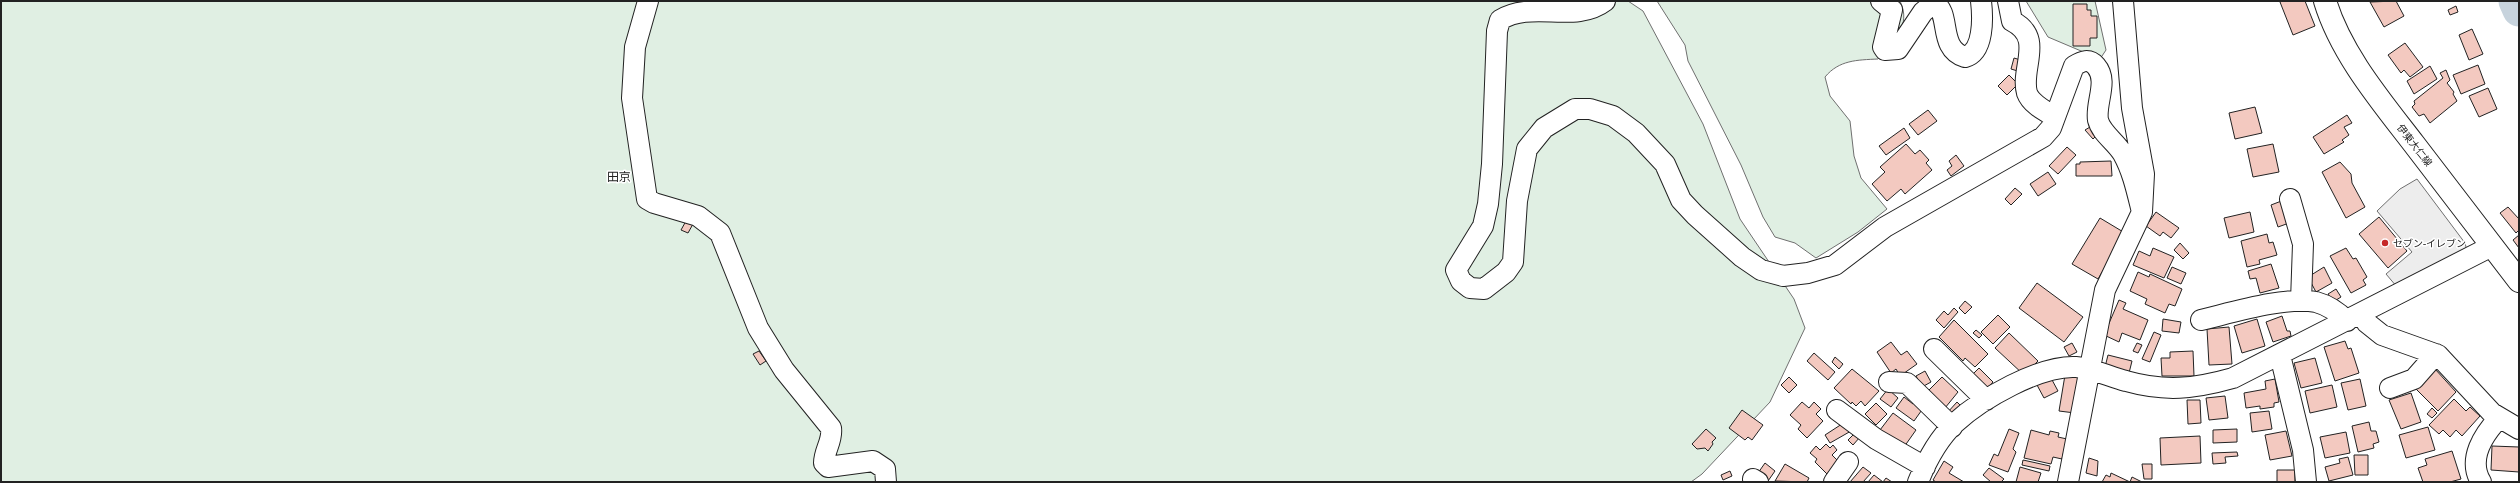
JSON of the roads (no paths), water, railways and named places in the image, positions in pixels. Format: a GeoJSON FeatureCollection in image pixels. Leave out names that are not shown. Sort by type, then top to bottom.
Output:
{"type":"FeatureCollection","features":[{"type":"Feature","properties":{"kind":"main road","name":"伊東大仁線"},"geometry":{"type":"LineString","coordinates":[[2325,1],[2340,36],[2358,67],[2389,111],[2519,281]]}},
{"type":"Feature","properties":{"kind":"street"},"geometry":{"type":"LineString","coordinates":[[648,1],[635,47],[632,98],[647,199],[654,203],[698,216],[720,233],[758,328],[784,370],[831,428],[832,436],[824,456],[824,463],[828,467],[873,462],[885,469],[886,482]]}},
{"type":"Feature","properties":{"kind":"street"},"geometry":{"type":"LineString","coordinates":[[1605,1],[1591,9],[1534,7],[1515,9],[1500,20],[1497,31],[1492,164],[1488,204],[1483,226],[1456,270],[1460,281],[1470,288],[1484,289],[1497,281],[1513,262],[1517,200],[1527,149],[1544,128],[1575,109],[1590,109],[1613,116],[1636,133],[1666,164],[1681,200],[1695,215],[1742,257],[1761,270],[1783,276],[1808,273],[1835,265],[1886,227],[2044,137],[2051,128],[2074,66],[2082,61],[2088,61],[2096,66],[2101,77],[2099,122],[2123,154],[2130,170],[2142,212]]}},
{"type":"Feature","properties":{"kind":"street"},"geometry":{"type":"LineString","coordinates":[[1881,1],[1892,10],[1882,47],[1885,50],[1898,49],[1923,12],[1934,4],[1940,8],[1950,46],[1956,54],[1965,57],[1975,51],[1979,44],[1981,1]]}},
{"type":"Feature","properties":{"kind":"street"},"geometry":{"type":"LineString","coordinates":[[2008,1],[2012,21],[2020,25],[2027,36],[2030,49],[2026,83],[2028,94],[2034,103],[2055,118]]}},
{"type":"Feature","properties":{"kind":"street"},"geometry":{"type":"LineString","coordinates":[[2068,482],[2088,370],[2105,290],[2142,212],[2144,174],[2132,108],[2123,1]]}},
{"type":"Feature","properties":{"kind":"street"},"geometry":{"type":"LineString","coordinates":[[2290,199],[2303,244],[2301,301]]}},
{"type":"Feature","properties":{"kind":"street"},"geometry":{"type":"LineString","coordinates":[[1837,410],[1922,474],[1941,440],[1952,427],[1969,412],[1986,400],[2036,375],[2061,367],[2088,370],[2128,382],[2172,390],[2202,387],[2233,378],[2492,246]]}},
{"type":"Feature","properties":{"kind":"street"},"geometry":{"type":"LineString","coordinates":[[2200,320],[2259,307],[2301,301],[2316,302],[2340,314],[2354,317],[2367,323],[2382,335],[2436,354],[2499,418],[2519,430]]}},
{"type":"Feature","properties":{"kind":"street"},"geometry":{"type":"LineString","coordinates":[[1934,349],[1986,400]]}},
{"type":"Feature","properties":{"kind":"street"},"geometry":{"type":"LineString","coordinates":[[2390,388],[2414,379],[2436,354]]}},
{"type":"Feature","properties":{"kind":"street"},"geometry":{"type":"LineString","coordinates":[[2280,355],[2303,450],[2306,482]]}},
{"type":"Feature","properties":{"kind":"street"},"geometry":{"type":"LineString","coordinates":[[1889,382],[1907,383],[1952,427]]}},
{"type":"Feature","properties":{"kind":"street"},"geometry":{"type":"LineString","coordinates":[[2481,482],[2476,468],[2479,447],[2499,418]]}},
{"type":"Feature","properties":{"kind":"street"},"geometry":{"type":"LineString","coordinates":[[1834,482],[1848,462]]}},
{"type":"Feature","properties":{"kind":"waterway"},"geometry":{"type":"LineString","coordinates":[[2515,1],[2519,10]]}},
{"type":"Feature","properties":{"kind":"place","name":"セブン-イレブン"},"geometry":{"type":"Point","coordinates":[2385,243]}},
{"type":"Feature","properties":{"kind":"district","name":"田京"},"geometry":{"type":"Point","coordinates":[619,176]}}]}
